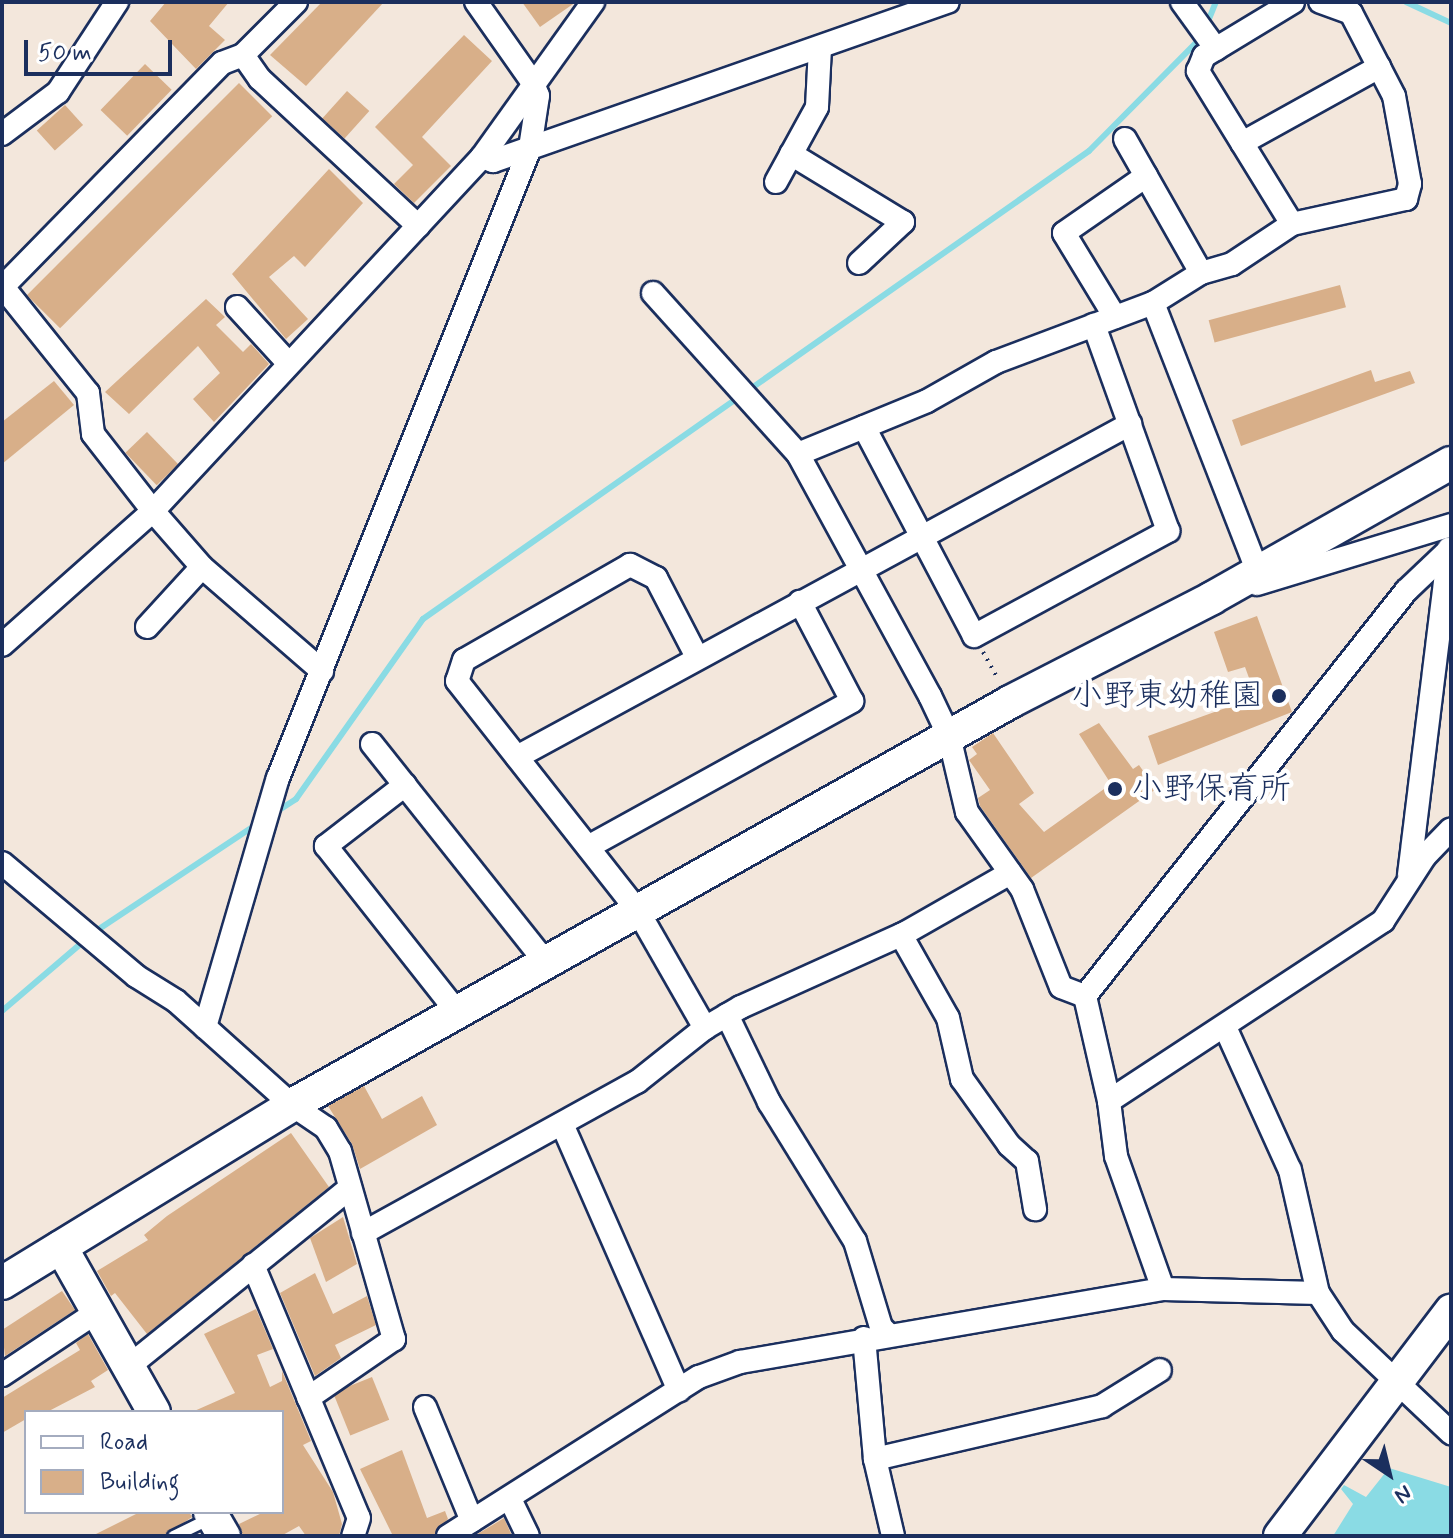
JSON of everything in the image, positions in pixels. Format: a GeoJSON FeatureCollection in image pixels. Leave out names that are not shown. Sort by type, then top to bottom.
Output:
{"type":"FeatureCollection","features":[{"type":"Feature","properties":{"kind":"street"},"geometry":{"type":"LineString","coordinates":[[2,134],[58,92],[117,2]]}},
{"type":"Feature","properties":{"kind":"street"},"geometry":{"type":"LineString","coordinates":[[296,2],[243,55],[222,63],[3,287],[88,393],[93,434],[153,511],[202,567],[322,671]]}},
{"type":"Feature","properties":{"kind":"street"},"geometry":{"type":"LineString","coordinates":[[205,1027],[278,778],[530,148],[538,96],[533,83],[476,2]]}},
{"type":"Feature","properties":{"kind":"street"},"geometry":{"type":"LineString","coordinates":[[2,645],[153,511],[482,157],[593,2]]}},
{"type":"Feature","properties":{"kind":"street"},"geometry":{"type":"LineString","coordinates":[[482,157],[493,161],[820,47],[893,11],[948,2]]}},
{"type":"Feature","properties":{"kind":"street"},"geometry":{"type":"LineString","coordinates":[[1292,224],[1198,71],[1204,56],[1293,2]]}},
{"type":"Feature","properties":{"kind":"street"},"geometry":{"type":"LineString","coordinates":[[798,454],[927,401],[996,362],[1153,303],[1201,273],[1232,264],[1292,224],[1406,199],[1410,184],[1394,96],[1351,13],[1320,2]]}},
{"type":"Feature","properties":{"kind":"street"},"geometry":{"type":"LineString","coordinates":[[1188,10],[1216,49]]}},
{"type":"Feature","properties":{"kind":"street"},"geometry":{"type":"LineString","coordinates":[[776,182],[817,107],[820,47]]}},
{"type":"Feature","properties":{"kind":"street"},"geometry":{"type":"LineString","coordinates":[[243,55],[260,79],[418,226]]}},
{"type":"Feature","properties":{"kind":"street"},"geometry":{"type":"LineString","coordinates":[[1242,143],[1379,67]]}},
{"type":"Feature","properties":{"kind":"street"},"geometry":{"type":"LineString","coordinates":[[1125,139],[1201,273]]}},
{"type":"Feature","properties":{"kind":"street"},"geometry":{"type":"LineString","coordinates":[[791,154],[903,222],[859,263]]}},
{"type":"Feature","properties":{"kind":"street"},"geometry":{"type":"LineString","coordinates":[[864,427],[974,636],[1168,531],[1130,424],[1104,321],[1064,233],[1146,176]]}},
{"type":"Feature","properties":{"kind":"street"},"geometry":{"type":"LineString","coordinates":[[653,293],[798,454],[949,736],[967,812],[1022,889],[1061,987],[1085,996]]}},
{"type":"Feature","properties":{"kind":"street"},"geometry":{"type":"LineString","coordinates":[[1153,303],[1258,572]]}},
{"type":"Feature","properties":{"kind":"street"},"geometry":{"type":"LineString","coordinates":[[237,307],[289,364]]}},
{"type":"Feature","properties":{"kind":"street"},"geometry":{"type":"LineString","coordinates":[[517,757],[1130,424]]}},
{"type":"Feature","properties":{"kind":"street"},"geometry":{"type":"LineString","coordinates":[[2,1283],[292,1105],[1010,702],[1212,598],[1451,463]]}},
{"type":"Feature","properties":{"kind":"street"},"geometry":{"type":"LineString","coordinates":[[1212,598],[1451,525]]}},
{"type":"Feature","properties":{"kind":"street"},"geometry":{"type":"LineString","coordinates":[[1408,883],[1450,544]]}},
{"type":"Feature","properties":{"kind":"street"},"geometry":{"type":"LineString","coordinates":[[1085,996],[1406,591],[1450,544]]}},
{"type":"Feature","properties":{"kind":"street"},"geometry":{"type":"LineString","coordinates":[[697,657],[656,578],[630,565],[464,660],[457,681],[638,911],[705,1028]]}},
{"type":"Feature","properties":{"kind":"street"},"geometry":{"type":"LineString","coordinates":[[147,627],[202,567]]}},
{"type":"Feature","properties":{"kind":"street"},"geometry":{"type":"LineString","coordinates":[[588,847],[852,701],[800,602]]}},
{"type":"Feature","properties":{"kind":"street"},"geometry":{"type":"LineString","coordinates":[[372,744],[546,963]]}},
{"type":"Feature","properties":{"kind":"street"},"geometry":{"type":"LineString","coordinates":[[405,785],[326,846],[457,1012]]}},
{"type":"Feature","properties":{"kind":"street"},"geometry":{"type":"LineString","coordinates":[[1109,1101],[1383,921],[1408,883],[1451,829]]}},
{"type":"Feature","properties":{"kind":"street"},"geometry":{"type":"LineString","coordinates":[[2,863],[205,1027],[292,1105],[326,1128],[350,1188],[394,1339],[308,1398]]}},
{"type":"Feature","properties":{"kind":"street"},"geometry":{"type":"LineString","coordinates":[[363,1233],[637,1082],[705,1028],[727,1015],[901,935],[1010,873]]}},
{"type":"Feature","properties":{"kind":"street"},"geometry":{"type":"LineString","coordinates":[[901,935],[948,1018],[962,1079],[1009,1145],[1027,1161],[1035,1209]]}},
{"type":"Feature","properties":{"kind":"street"},"geometry":{"type":"LineString","coordinates":[[1085,996],[1109,1101],[1116,1156],[1163,1289]]}},
{"type":"Feature","properties":{"kind":"street"},"geometry":{"type":"LineString","coordinates":[[727,1015],[769,1102],[855,1241],[881,1327],[888,1334]]}},
{"type":"Feature","properties":{"kind":"street"},"geometry":{"type":"LineString","coordinates":[[1225,1027],[1290,1170],[1318,1293],[1343,1331],[1451,1433]]}},
{"type":"Feature","properties":{"kind":"street"},"geometry":{"type":"LineString","coordinates":[[562,1124],[679,1390]]}},
{"type":"Feature","properties":{"kind":"street"},"geometry":{"type":"LineString","coordinates":[[128,1367],[350,1188]]}},
{"type":"Feature","properties":{"kind":"street"},"geometry":{"type":"LineString","coordinates":[[61,1247],[153,1410]]}},
{"type":"Feature","properties":{"kind":"street"},"geometry":{"type":"LineString","coordinates":[[253,1265],[359,1518],[353,1536]]}},
{"type":"Feature","properties":{"kind":"street"},"geometry":{"type":"LineString","coordinates":[[448,1536],[679,1390],[740,1362],[864,1338],[1163,1289],[1318,1293]]}},
{"type":"Feature","properties":{"kind":"street"},"geometry":{"type":"LineString","coordinates":[[1280,1536],[1451,1311]]}},
{"type":"Feature","properties":{"kind":"street"},"geometry":{"type":"LineString","coordinates":[[2,1375],[97,1312]]}},
{"type":"Feature","properties":{"kind":"street"},"geometry":{"type":"LineString","coordinates":[[864,1338],[875,1459],[893,1536]]}},
{"type":"Feature","properties":{"kind":"street"},"geometry":{"type":"LineString","coordinates":[[875,1459],[1102,1406],[1160,1370]]}},
{"type":"Feature","properties":{"kind":"street"},"geometry":{"type":"LineString","coordinates":[[425,1407],[472,1521]]}},
{"type":"Feature","properties":{"kind":"street"},"geometry":{"type":"LineString","coordinates":[[510,1499],[528,1536]]}},
{"type":"Feature","properties":{"kind":"lane"},"geometry":{"type":"LineString","coordinates":[[173,1536],[215,1521]]}},
{"type":"Feature","properties":{"kind":"path"},"geometry":{"type":"LineString","coordinates":[[974,636],[1010,702]]}},
{"type":"Feature","properties":{"kind":"water"},"geometry":{"type":"Polygon","coordinates":[[[1389,1468],[1451,1487],[1451,1536],[1333,1536],[1353,1504],[1341,1489],[1344,1485],[1366,1497],[1389,1468]]]}},
{"type":"Feature","properties":{"kind":"building"},"geometry":{"type":"Polygon","coordinates":[[[166,2],[229,2],[209,26],[225,40],[196,69],[150,21],[166,2]]]}},
{"type":"Feature","properties":{"kind":"building"},"geometry":{"type":"Polygon","coordinates":[[[322,2],[384,2],[306,86],[270,55],[322,2]]]}},
{"type":"Feature","properties":{"kind":"building"},"geometry":{"type":"Polygon","coordinates":[[[522,2],[576,2],[540,27],[522,2]]]}},
{"type":"Feature","properties":{"kind":"building"},"geometry":{"type":"Polygon","coordinates":[[[464,35],[492,61],[422,137],[451,166],[414,203],[394,184],[413,165],[375,127],[464,35]]]}},
{"type":"Feature","properties":{"kind":"building"},"geometry":{"type":"Polygon","coordinates":[[[145,64],[172,90],[127,136],[101,110],[145,64]]]}},
{"type":"Feature","properties":{"kind":"building"},"geometry":{"type":"Polygon","coordinates":[[[239,83],[272,116],[60,328],[27,295],[239,83]]]}},
{"type":"Feature","properties":{"kind":"building"},"geometry":{"type":"Polygon","coordinates":[[[347,91],[369,111],[345,139],[322,118],[347,91]]]}},
{"type":"Feature","properties":{"kind":"building"},"geometry":{"type":"Polygon","coordinates":[[[65,105],[83,125],[55,150],[37,130],[65,105]]]}},
{"type":"Feature","properties":{"kind":"building"},"geometry":{"type":"Polygon","coordinates":[[[329,169],[363,203],[305,267],[294,256],[269,277],[308,319],[286,339],[232,274],[329,169]]]}},
{"type":"Feature","properties":{"kind":"building"},"geometry":{"type":"Polygon","coordinates":[[[1340,285],[1346,307],[1215,342],[1209,320],[1340,285]]]}},
{"type":"Feature","properties":{"kind":"building"},"geometry":{"type":"Polygon","coordinates":[[[206,299],[225,317],[216,325],[243,352],[251,344],[269,364],[214,422],[193,399],[220,373],[198,346],[129,414],[105,392],[206,299]]]}},
{"type":"Feature","properties":{"kind":"building"},"geometry":{"type":"Polygon","coordinates":[[[1371,370],[1375,382],[1410,371],[1415,383],[1241,446],[1232,420],[1371,370]]]}},
{"type":"Feature","properties":{"kind":"building"},"geometry":{"type":"Polygon","coordinates":[[[54,381],[74,405],[2,464],[2,422],[54,381]]]}},
{"type":"Feature","properties":{"kind":"building"},"geometry":{"type":"Polygon","coordinates":[[[147,432],[178,464],[157,485],[125,453],[147,432]]]}},
{"type":"Feature","properties":{"kind":"building","name":"小野東幼稚園"},"geometry":{"type":"Polygon","coordinates":[[[1257,616],[1292,712],[1158,765],[1148,736],[1256,697],[1245,667],[1228,672],[1214,632],[1257,616]]]}},
{"type":"Feature","properties":{"kind":"building"},"geometry":{"type":"Polygon","coordinates":[[[1099,723],[1133,769],[1139,765],[1156,789],[1031,878],[980,806],[978,798],[990,790],[969,760],[977,754],[972,747],[993,733],[1034,793],[1019,804],[1044,832],[1111,784],[1079,734],[1099,723]]]}},
{"type":"Feature","properties":{"kind":"building"},"geometry":{"type":"Polygon","coordinates":[[[364,1086],[382,1119],[422,1096],[437,1125],[360,1169],[352,1144],[328,1106],[364,1086]]]}},
{"type":"Feature","properties":{"kind":"building"},"geometry":{"type":"Polygon","coordinates":[[[291,1133],[329,1187],[147,1334],[115,1293],[111,1296],[97,1271],[148,1240],[144,1235],[167,1216],[291,1133]]]}},
{"type":"Feature","properties":{"kind":"building"},"geometry":{"type":"Polygon","coordinates":[[[343,1217],[357,1264],[326,1282],[310,1238],[343,1217]]]}},
{"type":"Feature","properties":{"kind":"building"},"geometry":{"type":"Polygon","coordinates":[[[315,1273],[333,1314],[367,1296],[376,1325],[335,1345],[341,1358],[315,1376],[280,1293],[315,1273]]]}},
{"type":"Feature","properties":{"kind":"building"},"geometry":{"type":"Polygon","coordinates":[[[62,1291],[75,1310],[5,1356],[2,1330],[62,1291]]]}},
{"type":"Feature","properties":{"kind":"building"},"geometry":{"type":"Polygon","coordinates":[[[256,1309],[273,1349],[257,1355],[270,1387],[282,1381],[282,1371],[311,1441],[303,1445],[333,1492],[342,1524],[339,1536],[306,1536],[299,1526],[281,1536],[243,1536],[239,1524],[260,1514],[284,1514],[284,1410],[197,1410],[235,1393],[204,1334],[256,1309]]]}},
{"type":"Feature","properties":{"kind":"building"},"geometry":{"type":"Polygon","coordinates":[[[88,1334],[108,1370],[91,1381],[95,1387],[51,1410],[24,1410],[24,1420],[2,1433],[2,1398],[80,1350],[76,1343],[88,1334]]]}},
{"type":"Feature","properties":{"kind":"building"},"geometry":{"type":"Polygon","coordinates":[[[372,1377],[389,1420],[350,1435],[333,1393],[372,1377]]]}},
{"type":"Feature","properties":{"kind":"building"},"geometry":{"type":"Polygon","coordinates":[[[402,1450],[427,1518],[445,1511],[448,1519],[434,1536],[393,1536],[360,1469],[402,1450]]]}},
{"type":"Feature","properties":{"kind":"building"},"geometry":{"type":"Polygon","coordinates":[[[136,1514],[190,1514],[192,1517],[165,1536],[92,1536],[136,1514]]]}},
{"type":"Feature","properties":{"kind":"building"},"geometry":{"type":"Polygon","coordinates":[[[504,1518],[512,1536],[474,1536],[491,1526],[504,1518]]]}},
{"type":"Feature","properties":{"kind":"waterway"},"geometry":{"type":"LineString","coordinates":[[1207,24],[1216,2]]}},
{"type":"Feature","properties":{"kind":"waterway"},"geometry":{"type":"LineString","coordinates":[[1406,2],[1451,23]]}},
{"type":"Feature","properties":{"kind":"waterway"},"geometry":{"type":"LineString","coordinates":[[276,812],[296,799],[423,619],[1089,151],[1201,38]]}},
{"type":"Feature","properties":{"kind":"waterway"},"geometry":{"type":"LineString","coordinates":[[93,933],[257,824]]}},
{"type":"Feature","properties":{"kind":"waterway"},"geometry":{"type":"LineString","coordinates":[[2,1011],[84,941]]}},
{"type":"Feature","properties":{"kind":"place","name":"小野東幼稚園"},"geometry":{"type":"Point","coordinates":[1279,696]}},
{"type":"Feature","properties":{"kind":"place","name":"小野保育所"},"geometry":{"type":"Point","coordinates":[1115,789]}}]}
